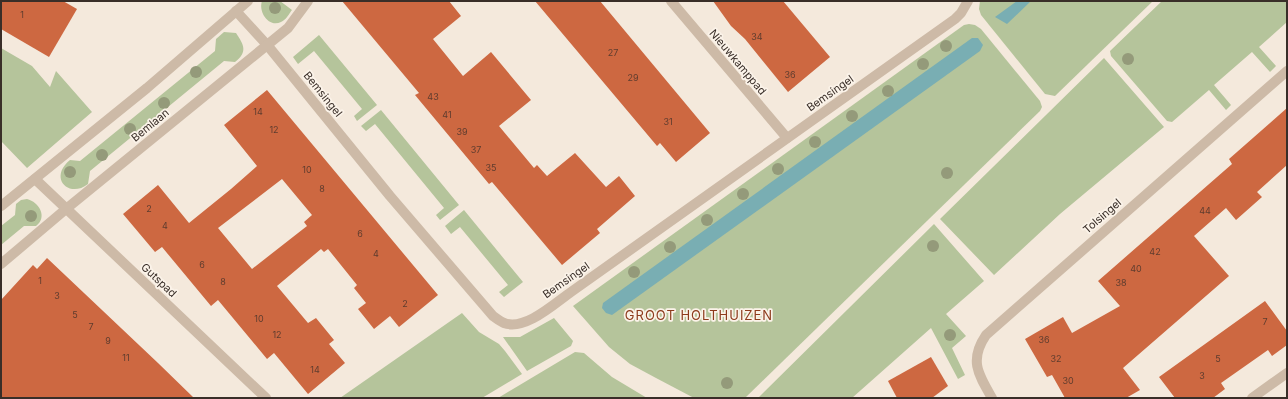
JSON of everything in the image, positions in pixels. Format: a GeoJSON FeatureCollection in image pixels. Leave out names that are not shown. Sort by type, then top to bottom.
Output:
{"type":"FeatureCollection","features":[{"type":"Feature","properties":{"kind":"street"},"geometry":{"type":"LineString","coordinates":[[2,203],[35,179],[147,88],[248,1]]}},
{"type":"Feature","properties":{"kind":"street","name":"Bemlaan"},"geometry":{"type":"LineString","coordinates":[[1,264],[66,209],[268,46],[288,28],[308,1]]}},
{"type":"Feature","properties":{"kind":"street","name":"Nieuwkamppad"},"geometry":{"type":"LineString","coordinates":[[671,1],[787,138]]}},
{"type":"Feature","properties":{"kind":"street","name":"Bemsingel"},"geometry":{"type":"LineString","coordinates":[[236,11],[268,46],[390,196],[493,316],[508,324],[522,324],[530,320],[955,19],[961,13],[968,1]]}},
{"type":"Feature","properties":{"kind":"street","name":"Tolsingel"},"geometry":{"type":"LineString","coordinates":[[992,398],[979,375],[976,359],[978,346],[986,335],[1287,71]]}},
{"type":"Feature","properties":{"kind":"street","name":"Gutspad"},"geometry":{"type":"LineString","coordinates":[[35,179],[266,398]]}},
{"type":"Feature","properties":{"kind":"street"},"geometry":{"type":"LineString","coordinates":[[1252,398],[1287,372]]}},
{"type":"Feature","properties":{"kind":"green space"},"geometry":{"type":"Polygon","coordinates":[[[262,1],[280,1],[292,10],[283,21],[272,23],[263,14],[261,5],[262,1]]]}},
{"type":"Feature","properties":{"kind":"green space"},"geometry":{"type":"Polygon","coordinates":[[[980,1],[1153,1],[1055,96],[1045,94],[981,15],[979,9],[980,1]]]}},
{"type":"Feature","properties":{"kind":"green space"},"geometry":{"type":"Polygon","coordinates":[[[1162,1],[1287,1],[1287,22],[1259,47],[1276,66],[1270,72],[1252,52],[1214,85],[1231,105],[1226,110],[1209,90],[1172,122],[1167,121],[1111,56],[1110,51],[1162,1]]]}},
{"type":"Feature","properties":{"kind":"green space"},"geometry":{"type":"Polygon","coordinates":[[[964,25],[975,25],[981,29],[1040,101],[1042,107],[1040,111],[745,398],[694,398],[656,378],[630,364],[609,347],[573,306],[964,25]]]}},
{"type":"Feature","properties":{"kind":"green space"},"geometry":{"type":"Polygon","coordinates":[[[224,32],[236,33],[243,45],[242,55],[235,62],[224,61],[90,171],[88,184],[81,188],[74,189],[68,188],[64,184],[61,179],[61,173],[70,160],[80,161],[215,51],[216,39],[224,32]]]}},
{"type":"Feature","properties":{"kind":"green space"},"geometry":{"type":"Polygon","coordinates":[[[319,35],[377,105],[357,121],[354,116],[362,109],[314,51],[298,64],[293,57],[319,35]]]}},
{"type":"Feature","properties":{"kind":"green space"},"geometry":{"type":"Polygon","coordinates":[[[1,48],[32,66],[50,87],[56,71],[92,112],[27,168],[1,141],[1,48]]]}},
{"type":"Feature","properties":{"kind":"green space"},"geometry":{"type":"Polygon","coordinates":[[[1104,58],[1164,127],[1060,214],[994,275],[940,219],[1104,58]]]}},
{"type":"Feature","properties":{"kind":"green space"},"geometry":{"type":"Polygon","coordinates":[[[381,110],[459,205],[440,220],[436,215],[444,208],[375,124],[366,131],[361,126],[381,110]]]}},
{"type":"Feature","properties":{"kind":"green space"},"geometry":{"type":"Polygon","coordinates":[[[27,199],[38,206],[42,214],[40,222],[36,226],[24,226],[1,245],[1,226],[15,215],[16,204],[21,200],[27,199]]]}},
{"type":"Feature","properties":{"kind":"green space"},"geometry":{"type":"Polygon","coordinates":[[[464,210],[523,282],[504,297],[499,292],[508,285],[460,227],[451,234],[445,226],[464,210]]]}},
{"type":"Feature","properties":{"kind":"green space"},"geometry":{"type":"Polygon","coordinates":[[[934,224],[984,281],[946,314],[966,336],[952,348],[965,375],[958,379],[931,328],[852,398],[758,398],[934,224]]]}},
{"type":"Feature","properties":{"kind":"green space"},"geometry":{"type":"Polygon","coordinates":[[[462,313],[479,332],[499,344],[522,374],[482,398],[340,398],[462,313]]]}},
{"type":"Feature","properties":{"kind":"green space"},"geometry":{"type":"Polygon","coordinates":[[[554,318],[573,341],[571,346],[527,371],[503,337],[520,337],[554,318]]]}},
{"type":"Feature","properties":{"kind":"green space"},"geometry":{"type":"Polygon","coordinates":[[[575,352],[584,353],[612,377],[647,398],[498,398],[575,352]]]}},
{"type":"Feature","properties":{"kind":"water"},"geometry":{"type":"Polygon","coordinates":[[[1017,1],[1031,1],[1007,24],[995,17],[1017,1]]]}},
{"type":"Feature","properties":{"kind":"water"},"geometry":{"type":"Polygon","coordinates":[[[972,38],[978,38],[983,45],[980,51],[612,315],[606,313],[602,308],[603,303],[972,38]]]}},
{"type":"Feature","properties":{"kind":"building"},"geometry":{"type":"Polygon","coordinates":[[[1,1],[63,1],[77,9],[49,57],[1,29],[1,1]]]}},
{"type":"Feature","properties":{"kind":"building"},"geometry":{"type":"Polygon","coordinates":[[[342,1],[449,1],[461,16],[433,39],[463,76],[491,52],[531,100],[499,126],[534,168],[537,165],[547,176],[575,153],[606,187],[619,176],[635,196],[597,229],[600,233],[562,265],[492,182],[489,184],[415,95],[419,93],[342,1]]]}},
{"type":"Feature","properties":{"kind":"building"},"geometry":{"type":"Polygon","coordinates":[[[535,1],[600,1],[710,133],[676,162],[660,143],[657,146],[535,1]]]}},
{"type":"Feature","properties":{"kind":"building"},"geometry":{"type":"Polygon","coordinates":[[[713,1],[783,1],[830,57],[788,92],[745,39],[731,26],[713,1]]]}},
{"type":"Feature","properties":{"kind":"building"},"geometry":{"type":"Polygon","coordinates":[[[267,90],[438,295],[399,327],[390,316],[374,329],[358,309],[366,303],[354,288],[357,285],[328,249],[324,252],[321,249],[277,286],[308,323],[316,318],[334,340],[329,344],[345,363],[308,394],[274,353],[267,359],[218,300],[211,306],[162,247],[155,252],[123,214],[158,185],[189,223],[231,189],[257,166],[224,125],[267,90]],[[282,179],[218,228],[252,269],[307,226],[304,222],[312,215],[282,179]]]}},
{"type":"Feature","properties":{"kind":"building"},"geometry":{"type":"Polygon","coordinates":[[[1287,108],[1287,165],[1257,192],[1262,197],[1236,220],[1226,208],[1194,236],[1229,276],[1123,368],[1140,390],[1126,398],[1065,398],[1052,375],[1047,377],[1025,339],[1063,317],[1072,333],[1120,306],[1098,281],[1232,164],[1229,159],[1287,108]]]}},
{"type":"Feature","properties":{"kind":"building"},"geometry":{"type":"Polygon","coordinates":[[[47,258],[194,398],[1,398],[1,300],[33,265],[37,269],[47,258]]]}},
{"type":"Feature","properties":{"kind":"building"},"geometry":{"type":"Polygon","coordinates":[[[1265,301],[1287,331],[1287,345],[1272,356],[1268,350],[1221,383],[1225,389],[1213,398],[1175,398],[1159,377],[1265,301]]]}},
{"type":"Feature","properties":{"kind":"building"},"geometry":{"type":"Polygon","coordinates":[[[931,357],[948,386],[932,398],[897,398],[888,381],[931,357]]]}},
{"type":"Feature","properties":{"kind":"district","name":"GROOT HOLTHUIZEN"},"geometry":{"type":"Point","coordinates":[699,315]}}]}
